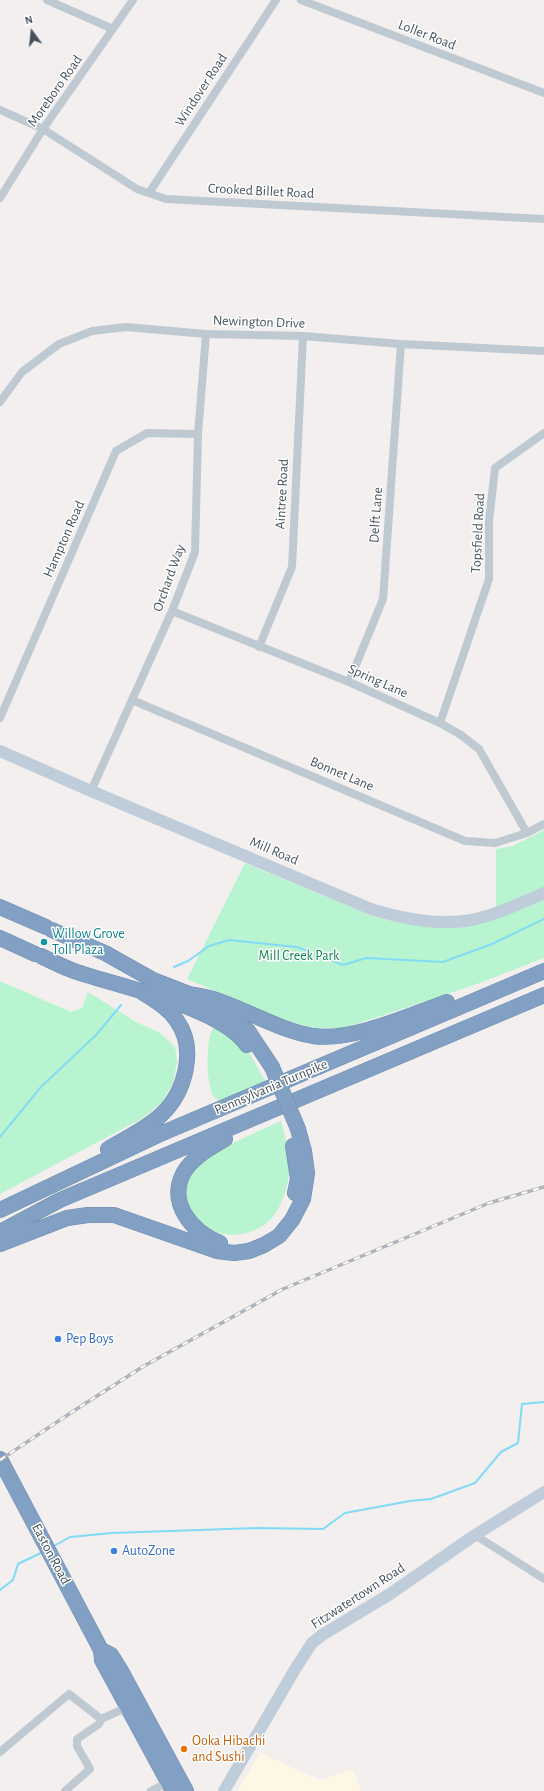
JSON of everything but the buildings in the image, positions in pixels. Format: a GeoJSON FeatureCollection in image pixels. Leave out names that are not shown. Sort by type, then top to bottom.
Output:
{"type":"FeatureCollection","features":[{"type":"Feature","properties":{"kind":"highway"},"geometry":{"type":"LineString","coordinates":[[0,907],[105,953],[154,980],[189,994],[226,1012],[239,1022],[253,1038],[268,1069],[304,1151],[307,1173],[303,1199],[288,1227],[279,1236],[259,1247],[238,1253],[217,1251],[123,1217],[106,1214],[78,1215],[67,1218],[0,1244]]}},
{"type":"Feature","properties":{"kind":"highway"},"geometry":{"type":"LineString","coordinates":[[0,938],[76,972],[190,1008],[229,1028],[242,1038],[268,1069]]}},
{"type":"Feature","properties":{"kind":"highway"},"geometry":{"type":"LineString","coordinates":[[189,994],[217,1000],[292,1031],[313,1036],[340,1036],[381,1025],[544,967]]}},
{"type":"Feature","properties":{"kind":"highway","name":"Pennsylvania Turnpike"},"geometry":{"type":"LineString","coordinates":[[0,1210],[158,1135],[544,971]]}},
{"type":"Feature","properties":{"kind":"highway"},"geometry":{"type":"LineString","coordinates":[[25,1198],[155,1120],[170,1105],[177,1095],[186,1065],[187,1048],[182,1028],[172,1014],[142,992]]}},
{"type":"Feature","properties":{"kind":"highway","name":"Pennsylvania Turnpike"},"geometry":{"type":"LineString","coordinates":[[0,1232],[60,1200],[544,995]]}},
{"type":"Feature","properties":{"kind":"highway"},"geometry":{"type":"LineString","coordinates":[[294,1131],[298,1179],[294,1200],[289,1210],[276,1226],[260,1238],[235,1245],[221,1243],[210,1239],[185,1218],[179,1198],[181,1181],[188,1166],[197,1157],[219,1142],[265,1120],[301,1098]]}},
{"type":"Feature","properties":{"kind":"highway","name":"Easton Road"},"geometry":{"type":"LineString","coordinates":[[0,1459],[102,1650],[102,1660],[171,1786]]}},
{"type":"Feature","properties":{"kind":"highway","name":"Easton Road"},"geometry":{"type":"LineString","coordinates":[[102,1650],[111,1655],[121,1670],[186,1791]]}},
{"type":"Feature","properties":{"kind":"street"},"geometry":{"type":"LineString","coordinates":[[47,0],[113,29]]}},
{"type":"Feature","properties":{"kind":"street","name":"Moreboro Road"},"geometry":{"type":"LineString","coordinates":[[0,198],[43,129],[133,0]]}},
{"type":"Feature","properties":{"kind":"street","name":"Windover Road"},"geometry":{"type":"LineString","coordinates":[[149,193],[276,0]]}},
{"type":"Feature","properties":{"kind":"street","name":"Loller Road"},"geometry":{"type":"LineString","coordinates":[[301,0],[544,93]]}},
{"type":"Feature","properties":{"kind":"street","name":"Crooked Billet Road"},"geometry":{"type":"LineString","coordinates":[[0,110],[43,129],[137,189],[173,199],[544,219]]}},
{"type":"Feature","properties":{"kind":"street","name":"Newington Drive"},"geometry":{"type":"LineString","coordinates":[[0,402],[22,372],[60,344],[92,331],[126,328],[206,334],[302,336],[401,344],[544,351]]}},
{"type":"Feature","properties":{"kind":"street","name":"Orchard Way"},"geometry":{"type":"LineString","coordinates":[[91,791],[172,611],[195,552],[198,434],[206,334]]}},
{"type":"Feature","properties":{"kind":"street","name":"Aintree Road"},"geometry":{"type":"LineString","coordinates":[[259,647],[292,567],[302,336]]}},
{"type":"Feature","properties":{"kind":"street","name":"Delft Lane"},"geometry":{"type":"LineString","coordinates":[[349,682],[383,599],[401,344]]}},
{"type":"Feature","properties":{"kind":"street","name":"Hampton Road"},"geometry":{"type":"LineString","coordinates":[[0,718],[116,451],[147,433],[198,434]]}},
{"type":"Feature","properties":{"kind":"street","name":"Topsfield Road"},"geometry":{"type":"LineString","coordinates":[[440,723],[489,579],[489,521],[495,468],[544,433]]}},
{"type":"Feature","properties":{"kind":"street","name":"Spring Lane"},"geometry":{"type":"LineString","coordinates":[[172,611],[349,682],[440,723],[461,735],[479,749],[527,833]]}},
{"type":"Feature","properties":{"kind":"street","name":"Bonnet Lane"},"geometry":{"type":"LineString","coordinates":[[132,700],[466,840],[495,843],[527,833],[544,824]]}},
{"type":"Feature","properties":{"kind":"street","name":"Mill Road"},"geometry":{"type":"LineString","coordinates":[[0,751],[371,909],[400,918],[436,922],[471,920],[500,911],[544,893]]}},
{"type":"Feature","properties":{"kind":"street","name":"Fitzwatertown Road"},"geometry":{"type":"LineString","coordinates":[[224,1791],[312,1643],[322,1635],[390,1594],[475,1535],[544,1492]]}},
{"type":"Feature","properties":{"kind":"street"},"geometry":{"type":"LineString","coordinates":[[475,1535],[544,1579]]}},
{"type":"Feature","properties":{"kind":"street"},"geometry":{"type":"LineString","coordinates":[[0,1752],[69,1694],[101,1719]]}},
{"type":"Feature","properties":{"kind":"street"},"geometry":{"type":"LineString","coordinates":[[64,1791],[90,1769],[77,1746],[77,1739],[99,1724],[101,1719],[128,1707]]}},
{"type":"Feature","properties":{"kind":"street"},"geometry":{"type":"LineString","coordinates":[[151,1791],[171,1786]]}},
{"type":"Feature","properties":{"kind":"shaded area"},"geometry":{"type":"Polygon","coordinates":[[[260,1753],[320,1780],[353,1769],[361,1791],[237,1791],[260,1753]]]}},
{"type":"Feature","properties":{"kind":"green space","name":"Mill Creek Park"},"geometry":{"type":"Polygon","coordinates":[[[544,830],[544,958],[477,984],[342,1028],[314,1028],[282,1019],[187,979],[245,863],[375,917],[400,923],[441,926],[496,916],[496,849],[513,846],[544,830]]]}},
{"type":"Feature","properties":{"kind":"green space"},"geometry":{"type":"Polygon","coordinates":[[[0,981],[71,1012],[82,1008],[88,992],[136,1022],[160,1033],[175,1047],[177,1062],[173,1083],[162,1102],[143,1118],[0,1194],[0,981]]]}},
{"type":"Feature","properties":{"kind":"green space"},"geometry":{"type":"Polygon","coordinates":[[[214,1027],[240,1042],[251,1056],[267,1084],[222,1101],[215,1098],[211,1091],[208,1073],[209,1041],[214,1027]]]}},
{"type":"Feature","properties":{"kind":"green space"},"geometry":{"type":"Polygon","coordinates":[[[281,1121],[288,1150],[289,1173],[282,1201],[271,1219],[260,1227],[247,1233],[234,1235],[208,1229],[197,1221],[190,1210],[187,1196],[188,1182],[194,1170],[210,1156],[222,1149],[281,1121]]]}},
{"type":"Feature","properties":{"kind":"waterway"},"geometry":{"type":"LineString","coordinates":[[174,967],[188,961],[209,946],[229,940],[297,947],[343,965],[366,958],[443,962],[492,944],[544,919]]}},
{"type":"Feature","properties":{"kind":"waterway"},"geometry":{"type":"LineString","coordinates":[[0,1137],[40,1088],[97,1034],[121,1005]]}},
{"type":"Feature","properties":{"kind":"waterway"},"geometry":{"type":"LineString","coordinates":[[52,1547],[70,1537],[112,1533],[257,1528],[323,1529],[345,1513],[410,1501],[431,1499],[475,1483],[501,1452],[518,1443],[522,1404],[544,1402]]}},
{"type":"Feature","properties":{"kind":"waterway"},"geometry":{"type":"LineString","coordinates":[[0,1590],[13,1580],[18,1564],[43,1552]]}},
{"type":"Feature","properties":{"kind":"railway"},"geometry":{"type":"LineString","coordinates":[[0,1460],[144,1366],[283,1289],[489,1203],[544,1187]]}},
{"type":"Feature","properties":{"kind":"place","name":"Willow Grove Toll Plaza"},"geometry":{"type":"Point","coordinates":[44,942]}},
{"type":"Feature","properties":{"kind":"place","name":"Pep Boys"},"geometry":{"type":"Point","coordinates":[58,1339]}},
{"type":"Feature","properties":{"kind":"place","name":"AutoZone"},"geometry":{"type":"Point","coordinates":[114,1551]}},
{"type":"Feature","properties":{"kind":"place","name":"Ooka Hibachi and Sushi"},"geometry":{"type":"Point","coordinates":[184,1749]}}]}
